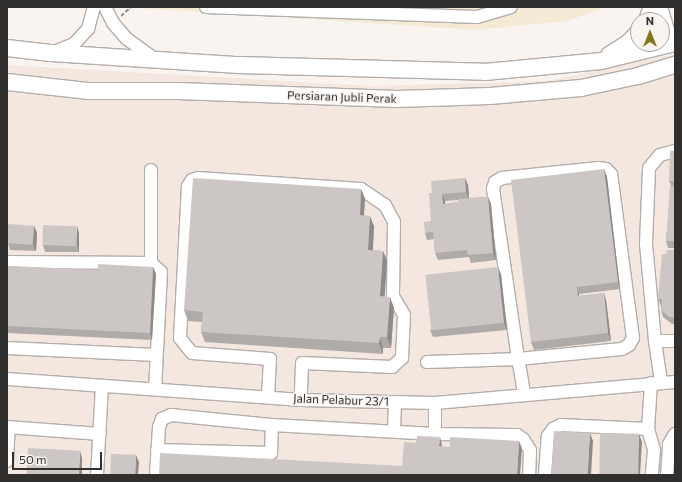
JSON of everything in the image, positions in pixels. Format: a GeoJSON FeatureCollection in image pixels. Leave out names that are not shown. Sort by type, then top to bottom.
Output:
{"type":"FeatureCollection","features":[{"type":"Feature","properties":{"kind":"main road"},"geometry":{"type":"LineString","coordinates":[[601,61],[630,41]]}},
{"type":"Feature","properties":{"kind":"main road"},"geometry":{"type":"LineString","coordinates":[[7,48],[50,53],[157,61],[355,70],[485,72],[601,61],[674,45]]}},
{"type":"Feature","properties":{"kind":"main road","name":"Persiaran Jubli Perak"},"geometry":{"type":"LineString","coordinates":[[7,82],[26,86],[88,91],[178,91],[405,99],[490,96],[581,88],[638,76],[675,65]]}},
{"type":"Feature","properties":{"kind":"main road"},"geometry":{"type":"LineString","coordinates":[[7,85],[26,86]]}},
{"type":"Feature","properties":{"kind":"street"},"geometry":{"type":"LineString","coordinates":[[50,53],[74,44],[88,29],[94,7]]}},
{"type":"Feature","properties":{"kind":"street"},"geometry":{"type":"LineString","coordinates":[[105,7],[114,23],[128,39],[157,61]]}},
{"type":"Feature","properties":{"kind":"street"},"geometry":{"type":"LineString","coordinates":[[206,7],[468,12],[477,17],[511,7]]}},
{"type":"Feature","properties":{"kind":"street"},"geometry":{"type":"LineString","coordinates":[[661,7],[674,45]]}},
{"type":"Feature","properties":{"kind":"street"},"geometry":{"type":"LineString","coordinates":[[652,475],[654,450],[648,429],[656,383],[655,341],[646,244],[649,168],[660,155],[675,151]]}},
{"type":"Feature","properties":{"kind":"street"},"geometry":{"type":"LineString","coordinates":[[427,362],[518,359],[622,349],[629,345],[633,338],[611,174],[606,169],[598,168],[502,178],[495,182],[493,189],[518,359],[524,395]]}},
{"type":"Feature","properties":{"kind":"street"},"geometry":{"type":"LineString","coordinates":[[151,170],[151,263]]}},
{"type":"Feature","properties":{"kind":"street"},"geometry":{"type":"LineString","coordinates":[[268,397],[270,359],[192,353],[180,338],[188,186],[192,180],[198,178],[361,189],[385,206],[394,222],[393,296],[404,315],[402,358],[392,367],[302,363],[301,400]]}},
{"type":"Feature","properties":{"kind":"street"},"geometry":{"type":"LineString","coordinates":[[7,262],[151,263],[161,272],[155,389]]}},
{"type":"Feature","properties":{"kind":"street"},"geometry":{"type":"LineString","coordinates":[[655,341],[675,341]]}},
{"type":"Feature","properties":{"kind":"street"},"geometry":{"type":"LineString","coordinates":[[7,348],[156,355]]}},
{"type":"Feature","properties":{"kind":"street","name":"Jalan Pelabur 23/1"},"geometry":{"type":"LineString","coordinates":[[7,379],[301,400],[435,403],[675,382]]}},
{"type":"Feature","properties":{"kind":"street"},"geometry":{"type":"LineString","coordinates":[[97,475],[102,386]]}},
{"type":"Feature","properties":{"kind":"street"},"geometry":{"type":"LineString","coordinates":[[394,431],[395,402]]}},
{"type":"Feature","properties":{"kind":"street"},"geometry":{"type":"LineString","coordinates":[[435,403],[435,434]]}},
{"type":"Feature","properties":{"kind":"street"},"geometry":{"type":"LineString","coordinates":[[156,475],[159,427],[162,419],[171,415],[272,425],[435,434],[517,435],[523,439],[530,450],[529,475]]}},
{"type":"Feature","properties":{"kind":"street"},"geometry":{"type":"LineString","coordinates":[[157,450],[271,453],[272,425]]}},
{"type":"Feature","properties":{"kind":"street"},"geometry":{"type":"LineString","coordinates":[[545,475],[548,436],[553,429],[561,425],[648,429]]}},
{"type":"Feature","properties":{"kind":"street"},"geometry":{"type":"LineString","coordinates":[[7,461],[8,427],[100,434]]}},
{"type":"Feature","properties":{"kind":"street"},"geometry":{"type":"LineString","coordinates":[[666,475],[669,444],[675,434]]}},
{"type":"Feature","properties":{"kind":"shaded area"},"geometry":{"type":"Polygon","coordinates":[[[124,7],[607,7],[567,21],[476,30],[124,7]]]}},
{"type":"Feature","properties":{"kind":"shaded area"},"geometry":{"type":"Polygon","coordinates":[[[675,54],[675,475],[7,475],[7,65],[372,86],[547,81],[675,54]]]}},
{"type":"Feature","properties":{"kind":"building"},"geometry":{"type":"Polygon","coordinates":[[[670,151],[675,151],[675,181],[669,181],[670,151]]]}},
{"type":"Feature","properties":{"kind":"building"},"geometry":{"type":"Polygon","coordinates":[[[604,169],[618,282],[577,287],[578,296],[604,293],[608,333],[531,342],[511,180],[604,169]]]}},
{"type":"Feature","properties":{"kind":"building"},"geometry":{"type":"Polygon","coordinates":[[[193,178],[361,189],[360,215],[370,216],[368,250],[383,251],[380,296],[390,297],[387,337],[380,337],[379,343],[201,332],[203,312],[184,310],[193,178]]]}},
{"type":"Feature","properties":{"kind":"building"},"geometry":{"type":"Polygon","coordinates":[[[465,178],[466,192],[442,194],[443,204],[459,202],[458,199],[488,197],[493,253],[468,255],[467,250],[435,253],[433,232],[425,233],[424,222],[431,221],[429,193],[432,193],[431,181],[465,178]]]}},
{"type":"Feature","properties":{"kind":"building"},"geometry":{"type":"Polygon","coordinates":[[[670,186],[675,186],[675,241],[666,241],[670,186]]]}},
{"type":"Feature","properties":{"kind":"building"},"geometry":{"type":"Polygon","coordinates":[[[8,224],[34,226],[33,245],[7,243],[8,224]]]}},
{"type":"Feature","properties":{"kind":"building"},"geometry":{"type":"Polygon","coordinates":[[[43,225],[77,226],[76,246],[42,245],[43,225]]]}},
{"type":"Feature","properties":{"kind":"building"},"geometry":{"type":"Polygon","coordinates":[[[667,250],[675,250],[675,317],[669,317],[661,310],[662,299],[658,299],[662,254],[666,254],[667,250]]]}},
{"type":"Feature","properties":{"kind":"building"},"geometry":{"type":"Polygon","coordinates":[[[98,264],[153,267],[150,333],[7,326],[7,266],[98,270],[98,264]]]}},
{"type":"Feature","properties":{"kind":"building"},"geometry":{"type":"Polygon","coordinates":[[[498,267],[504,323],[431,330],[425,275],[498,267]]]}},
{"type":"Feature","properties":{"kind":"building"},"geometry":{"type":"Polygon","coordinates":[[[554,431],[590,433],[588,475],[552,475],[554,431]]]}},
{"type":"Feature","properties":{"kind":"building"},"geometry":{"type":"Polygon","coordinates":[[[600,433],[639,434],[638,475],[599,475],[600,433]]]}},
{"type":"Feature","properties":{"kind":"building"},"geometry":{"type":"Polygon","coordinates":[[[417,436],[440,437],[439,446],[450,447],[450,437],[519,441],[517,475],[159,475],[160,453],[402,466],[404,442],[416,443],[417,436]]]}},
{"type":"Feature","properties":{"kind":"building"},"geometry":{"type":"Polygon","coordinates":[[[28,448],[80,451],[79,475],[27,475],[28,448]]]}},
{"type":"Feature","properties":{"kind":"building"},"geometry":{"type":"Polygon","coordinates":[[[111,454],[136,455],[135,475],[110,475],[111,454]]]}}]}
